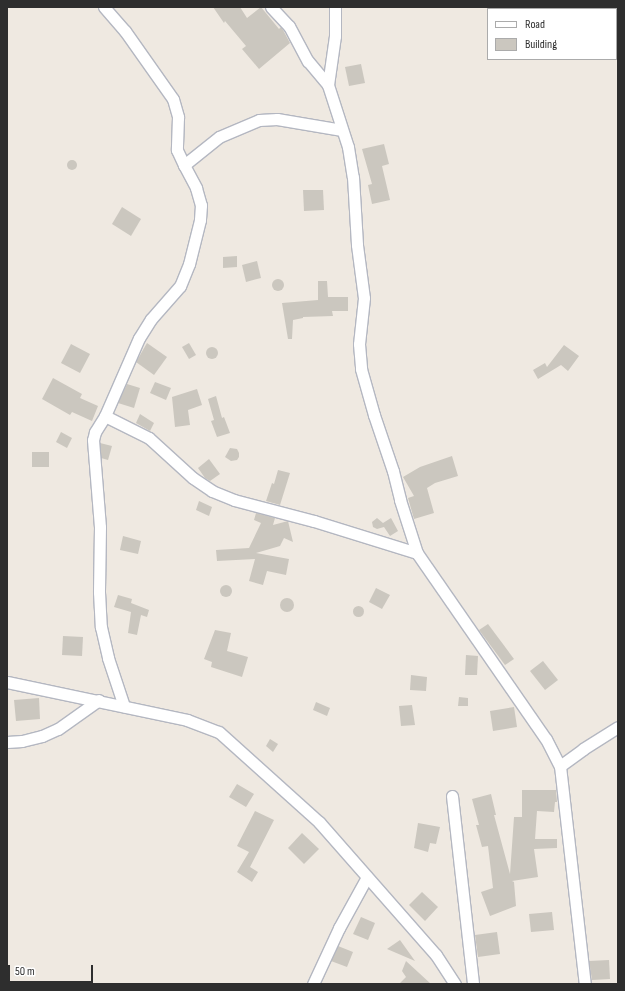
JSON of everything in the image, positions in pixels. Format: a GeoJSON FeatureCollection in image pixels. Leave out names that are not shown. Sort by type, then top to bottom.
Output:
{"type":"FeatureCollection","features":[{"type":"Feature","properties":{"kind":"street"},"geometry":{"type":"LineString","coordinates":[[104,7],[125,31],[173,99],[178,117],[177,150],[196,188],[201,205],[200,220],[189,264],[180,286],[151,319],[139,338],[105,416],[95,432],[93,440],[100,527],[99,592],[101,620],[108,658],[124,706]]}},
{"type":"Feature","properties":{"kind":"street"},"geometry":{"type":"LineString","coordinates":[[271,7],[289,26],[308,61],[328,85],[348,147],[353,177],[357,245],[364,298],[360,344],[361,369],[374,415],[391,465],[416,553],[546,739],[560,766],[585,984]]}},
{"type":"Feature","properties":{"kind":"street"},"geometry":{"type":"LineString","coordinates":[[328,85],[335,36],[335,7]]}},
{"type":"Feature","properties":{"kind":"street"},"geometry":{"type":"LineString","coordinates":[[184,165],[219,137],[259,120],[278,118],[342,130]]}},
{"type":"Feature","properties":{"kind":"street"},"geometry":{"type":"LineString","coordinates":[[105,416],[149,438],[193,478],[212,491],[234,500],[314,521],[416,553]]}},
{"type":"Feature","properties":{"kind":"street"},"geometry":{"type":"LineString","coordinates":[[7,682],[98,700],[186,720],[219,732],[319,822],[436,955],[455,984]]}},
{"type":"Feature","properties":{"kind":"street"},"geometry":{"type":"LineString","coordinates":[[7,742],[35,738],[58,729],[98,700]]}},
{"type":"Feature","properties":{"kind":"street"},"geometry":{"type":"LineString","coordinates":[[560,766],[583,749],[618,727]]}},
{"type":"Feature","properties":{"kind":"street"},"geometry":{"type":"LineString","coordinates":[[452,796],[473,984]]}},
{"type":"Feature","properties":{"kind":"street"},"geometry":{"type":"LineString","coordinates":[[313,984],[339,928],[367,877]]}},
{"type":"Feature","properties":{"kind":"building"},"geometry":{"type":"Polygon","coordinates":[[[213,7],[240,7],[247,18],[261,7],[279,29],[281,27],[290,43],[259,69],[242,49],[246,46],[225,21],[224,23],[213,7]]]}},
{"type":"Feature","properties":{"kind":"building"},"geometry":{"type":"Polygon","coordinates":[[[361,64],[365,83],[349,86],[345,67],[361,64]]]}},
{"type":"Feature","properties":{"kind":"building"},"geometry":{"type":"Polygon","coordinates":[[[384,144],[389,164],[382,166],[390,200],[372,204],[368,185],[372,184],[362,149],[384,144]]]}},
{"type":"Feature","properties":{"kind":"building"},"geometry":{"type":"Polygon","coordinates":[[[72,160],[77,165],[72,170],[67,165],[72,160]]]}},
{"type":"Feature","properties":{"kind":"building"},"geometry":{"type":"Polygon","coordinates":[[[303,190],[323,190],[324,210],[304,211],[303,190]]]}},
{"type":"Feature","properties":{"kind":"building"},"geometry":{"type":"Polygon","coordinates":[[[122,207],[141,219],[131,236],[112,224],[122,207]]]}},
{"type":"Feature","properties":{"kind":"building"},"geometry":{"type":"Polygon","coordinates":[[[237,256],[237,267],[223,268],[223,257],[237,256]]]}},
{"type":"Feature","properties":{"kind":"building"},"geometry":{"type":"Polygon","coordinates":[[[257,261],[261,278],[246,282],[242,265],[257,261]]]}},
{"type":"Feature","properties":{"kind":"building"},"geometry":{"type":"Polygon","coordinates":[[[280,279],[283,280],[283,290],[276,291],[273,290],[272,283],[273,280],[280,279]]]}},
{"type":"Feature","properties":{"kind":"building"},"geometry":{"type":"Polygon","coordinates":[[[318,281],[327,281],[328,297],[348,297],[348,311],[332,311],[333,316],[303,317],[293,320],[292,339],[288,339],[282,303],[318,300],[318,281]]]}},
{"type":"Feature","properties":{"kind":"building"},"geometry":{"type":"Polygon","coordinates":[[[147,343],[167,357],[154,375],[136,362],[147,343]]]}},
{"type":"Feature","properties":{"kind":"building"},"geometry":{"type":"Polygon","coordinates":[[[189,343],[196,355],[189,359],[182,347],[189,343]]]}},
{"type":"Feature","properties":{"kind":"building"},"geometry":{"type":"Polygon","coordinates":[[[71,344],[90,354],[80,373],[61,363],[71,344]]]}},
{"type":"Feature","properties":{"kind":"building"},"geometry":{"type":"Polygon","coordinates":[[[564,345],[579,356],[568,371],[561,365],[538,379],[533,370],[545,363],[547,367],[564,345]]]}},
{"type":"Feature","properties":{"kind":"building"},"geometry":{"type":"Polygon","coordinates":[[[212,347],[216,349],[218,353],[216,357],[212,359],[208,357],[206,353],[208,349],[212,347]]]}},
{"type":"Feature","properties":{"kind":"building"},"geometry":{"type":"Polygon","coordinates":[[[53,378],[82,394],[80,398],[98,406],[92,421],[72,412],[70,415],[42,399],[53,378]]]}},
{"type":"Feature","properties":{"kind":"building"},"geometry":{"type":"Polygon","coordinates":[[[155,382],[171,388],[166,400],[150,393],[155,382]]]}},
{"type":"Feature","properties":{"kind":"building"},"geometry":{"type":"Polygon","coordinates":[[[127,384],[140,388],[134,408],[118,403],[127,384]]]}},
{"type":"Feature","properties":{"kind":"building"},"geometry":{"type":"Polygon","coordinates":[[[197,389],[202,405],[188,410],[190,425],[175,427],[172,397],[197,389]]]}},
{"type":"Feature","properties":{"kind":"building"},"geometry":{"type":"Polygon","coordinates":[[[216,396],[222,418],[224,417],[230,433],[217,437],[211,421],[214,420],[208,399],[216,396]]]}},
{"type":"Feature","properties":{"kind":"building"},"geometry":{"type":"Polygon","coordinates":[[[140,414],[154,423],[150,431],[136,423],[140,414]]]}},
{"type":"Feature","properties":{"kind":"building"},"geometry":{"type":"Polygon","coordinates":[[[61,432],[72,438],[67,448],[56,442],[61,432]]]}},
{"type":"Feature","properties":{"kind":"building"},"geometry":{"type":"Polygon","coordinates":[[[100,443],[112,446],[108,460],[101,458],[100,443]]]}},
{"type":"Feature","properties":{"kind":"building"},"geometry":{"type":"Polygon","coordinates":[[[230,448],[237,449],[239,457],[237,460],[231,461],[225,457],[230,448]]]}},
{"type":"Feature","properties":{"kind":"building"},"geometry":{"type":"Polygon","coordinates":[[[32,452],[49,452],[49,467],[32,467],[32,452]]]}},
{"type":"Feature","properties":{"kind":"building"},"geometry":{"type":"Polygon","coordinates":[[[452,456],[458,476],[435,483],[427,488],[434,513],[414,519],[408,498],[414,496],[403,477],[420,467],[452,456]]]}},
{"type":"Feature","properties":{"kind":"building"},"geometry":{"type":"Polygon","coordinates":[[[209,459],[220,474],[210,481],[205,478],[198,468],[209,459]]]}},
{"type":"Feature","properties":{"kind":"building"},"geometry":{"type":"Polygon","coordinates":[[[278,470],[290,473],[280,505],[266,501],[272,483],[274,484],[278,470]]]}},
{"type":"Feature","properties":{"kind":"building"},"geometry":{"type":"Polygon","coordinates":[[[199,501],[212,507],[209,516],[196,510],[199,501]]]}},
{"type":"Feature","properties":{"kind":"building"},"geometry":{"type":"Polygon","coordinates":[[[256,513],[275,518],[273,525],[288,521],[293,542],[284,538],[280,546],[256,553],[289,559],[286,575],[267,571],[263,585],[249,581],[255,559],[217,561],[216,550],[249,548],[261,523],[254,520],[256,513]]]}},
{"type":"Feature","properties":{"kind":"building"},"geometry":{"type":"Polygon","coordinates":[[[377,518],[383,523],[391,518],[398,531],[390,536],[384,527],[377,529],[373,527],[372,522],[377,518]]]}},
{"type":"Feature","properties":{"kind":"building"},"geometry":{"type":"Polygon","coordinates":[[[123,536],[141,541],[138,554],[120,550],[123,536]]]}},
{"type":"Feature","properties":{"kind":"building"},"geometry":{"type":"Polygon","coordinates":[[[224,585],[228,585],[232,591],[228,597],[224,597],[220,593],[220,589],[224,585]]]}},
{"type":"Feature","properties":{"kind":"building"},"geometry":{"type":"Polygon","coordinates":[[[376,588],[390,595],[382,609],[369,602],[376,588]]]}},
{"type":"Feature","properties":{"kind":"building"},"geometry":{"type":"Polygon","coordinates":[[[118,595],[132,599],[131,603],[149,610],[147,617],[141,615],[137,635],[128,633],[131,612],[114,607],[118,595]]]}},
{"type":"Feature","properties":{"kind":"building"},"geometry":{"type":"Polygon","coordinates":[[[287,598],[292,600],[294,605],[292,610],[287,612],[282,610],[280,605],[282,600],[287,598]]]}},
{"type":"Feature","properties":{"kind":"building"},"geometry":{"type":"Polygon","coordinates":[[[358,605],[362,607],[364,611],[362,615],[358,617],[354,615],[352,611],[354,607],[358,605]]]}},
{"type":"Feature","properties":{"kind":"building"},"geometry":{"type":"Polygon","coordinates":[[[488,624],[514,659],[505,665],[479,630],[488,624]]]}},
{"type":"Feature","properties":{"kind":"building"},"geometry":{"type":"Polygon","coordinates":[[[215,630],[231,633],[227,651],[248,657],[242,677],[211,667],[212,662],[204,659],[215,630]]]}},
{"type":"Feature","properties":{"kind":"building"},"geometry":{"type":"Polygon","coordinates":[[[63,636],[83,637],[82,656],[62,655],[63,636]]]}},
{"type":"Feature","properties":{"kind":"building"},"geometry":{"type":"Polygon","coordinates":[[[466,655],[478,656],[477,675],[465,675],[466,655]]]}},
{"type":"Feature","properties":{"kind":"building"},"geometry":{"type":"Polygon","coordinates":[[[543,661],[558,680],[545,690],[530,671],[543,661]]]}},
{"type":"Feature","properties":{"kind":"building"},"geometry":{"type":"Polygon","coordinates":[[[411,675],[427,677],[426,691],[410,690],[411,675]]]}},
{"type":"Feature","properties":{"kind":"building"},"geometry":{"type":"Polygon","coordinates":[[[459,697],[468,698],[468,706],[458,706],[459,697]]]}},
{"type":"Feature","properties":{"kind":"building"},"geometry":{"type":"Polygon","coordinates":[[[39,698],[40,719],[16,721],[14,700],[39,698]]]}},
{"type":"Feature","properties":{"kind":"building"},"geometry":{"type":"Polygon","coordinates":[[[316,702],[330,708],[327,716],[313,710],[316,702]]]}},
{"type":"Feature","properties":{"kind":"building"},"geometry":{"type":"Polygon","coordinates":[[[412,705],[415,725],[401,726],[399,706],[412,705]]]}},
{"type":"Feature","properties":{"kind":"building"},"geometry":{"type":"Polygon","coordinates":[[[514,707],[517,727],[493,731],[490,711],[514,707]]]}},
{"type":"Feature","properties":{"kind":"building"},"geometry":{"type":"Polygon","coordinates":[[[270,739],[278,744],[273,752],[266,746],[270,739]]]}},
{"type":"Feature","properties":{"kind":"building"},"geometry":{"type":"Polygon","coordinates":[[[237,784],[254,794],[246,807],[229,797],[237,784]]]}},
{"type":"Feature","properties":{"kind":"building"},"geometry":{"type":"Polygon","coordinates":[[[522,790],[556,790],[557,802],[555,802],[554,812],[537,811],[535,839],[557,839],[557,848],[534,849],[538,877],[512,881],[514,882],[516,906],[490,916],[481,892],[493,888],[488,846],[482,847],[476,825],[479,825],[472,799],[491,794],[496,815],[494,815],[510,874],[514,817],[522,817],[522,790]]]}},
{"type":"Feature","properties":{"kind":"building"},"geometry":{"type":"Polygon","coordinates":[[[255,811],[274,820],[250,867],[258,872],[252,882],[237,872],[249,852],[237,846],[255,811]]]}},
{"type":"Feature","properties":{"kind":"building"},"geometry":{"type":"Polygon","coordinates":[[[418,823],[440,827],[436,844],[430,843],[428,852],[414,848],[418,823]]]}},
{"type":"Feature","properties":{"kind":"building"},"geometry":{"type":"Polygon","coordinates":[[[302,833],[319,849],[304,864],[288,848],[302,833]]]}},
{"type":"Feature","properties":{"kind":"building"},"geometry":{"type":"Polygon","coordinates":[[[422,892],[438,907],[425,921],[409,905],[422,892]]]}},
{"type":"Feature","properties":{"kind":"building"},"geometry":{"type":"Polygon","coordinates":[[[552,912],[554,930],[531,932],[529,914],[552,912]]]}},
{"type":"Feature","properties":{"kind":"building"},"geometry":{"type":"Polygon","coordinates":[[[361,917],[375,923],[368,940],[353,934],[361,917]]]}},
{"type":"Feature","properties":{"kind":"building"},"geometry":{"type":"Polygon","coordinates":[[[497,932],[500,954],[478,957],[475,935],[497,932]]]}},
{"type":"Feature","properties":{"kind":"building"},"geometry":{"type":"Polygon","coordinates":[[[400,940],[415,961],[387,949],[400,940]]]}},
{"type":"Feature","properties":{"kind":"building"},"geometry":{"type":"Polygon","coordinates":[[[338,946],[353,952],[347,967],[331,961],[338,946]]]}},
{"type":"Feature","properties":{"kind":"building"},"geometry":{"type":"Polygon","coordinates":[[[609,960],[610,979],[592,980],[589,961],[609,960]]]}},
{"type":"Feature","properties":{"kind":"building"},"geometry":{"type":"Polygon","coordinates":[[[406,961],[431,984],[399,984],[406,977],[402,971],[406,961]]]}}]}
